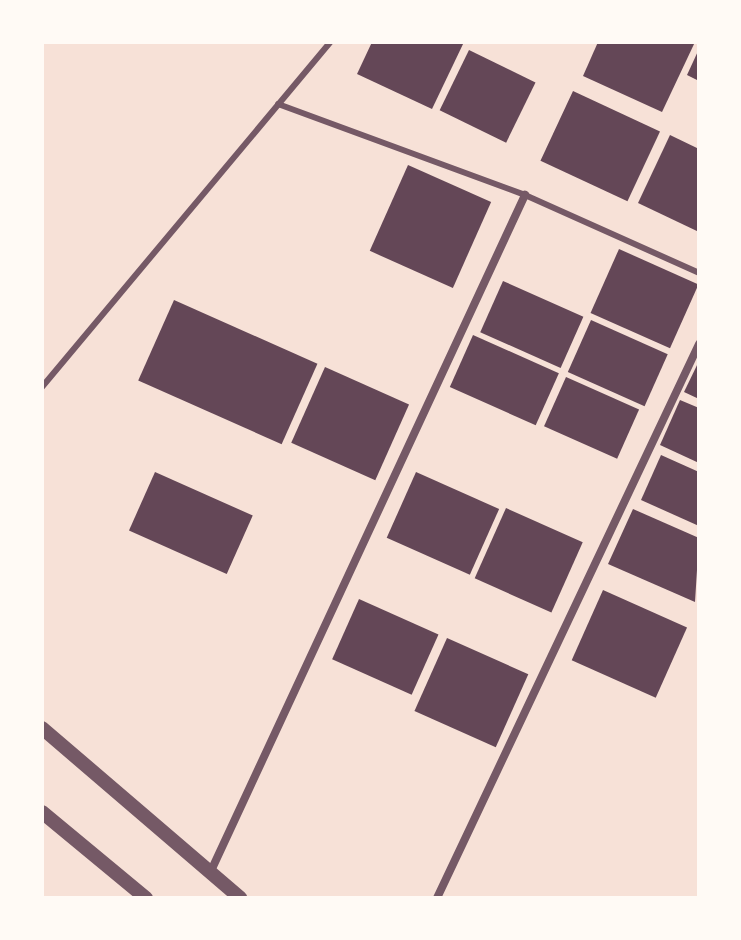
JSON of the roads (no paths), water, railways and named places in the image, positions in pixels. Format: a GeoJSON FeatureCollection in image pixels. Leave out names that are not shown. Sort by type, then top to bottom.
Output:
{"type":"FeatureCollection","features":[{"type":"Feature","properties":{"kind":"street"},"geometry":{"type":"LineString","coordinates":[[210,873],[525,195]]}},
{"type":"Feature","properties":{"kind":"street"},"geometry":{"type":"LineString","coordinates":[[437,898],[699,344]]}},
{"type":"Feature","properties":{"kind":"street"},"geometry":{"type":"LineString","coordinates":[[42,728],[240,898]]}},
{"type":"Feature","properties":{"kind":"street"},"geometry":{"type":"LineString","coordinates":[[42,812],[146,898]]}},
{"type":"Feature","properties":{"kind":"lane"},"geometry":{"type":"LineString","coordinates":[[42,387],[330,42]]}},
{"type":"Feature","properties":{"kind":"lane"},"geometry":{"type":"LineString","coordinates":[[278,104],[525,195],[699,273]]}}]}
